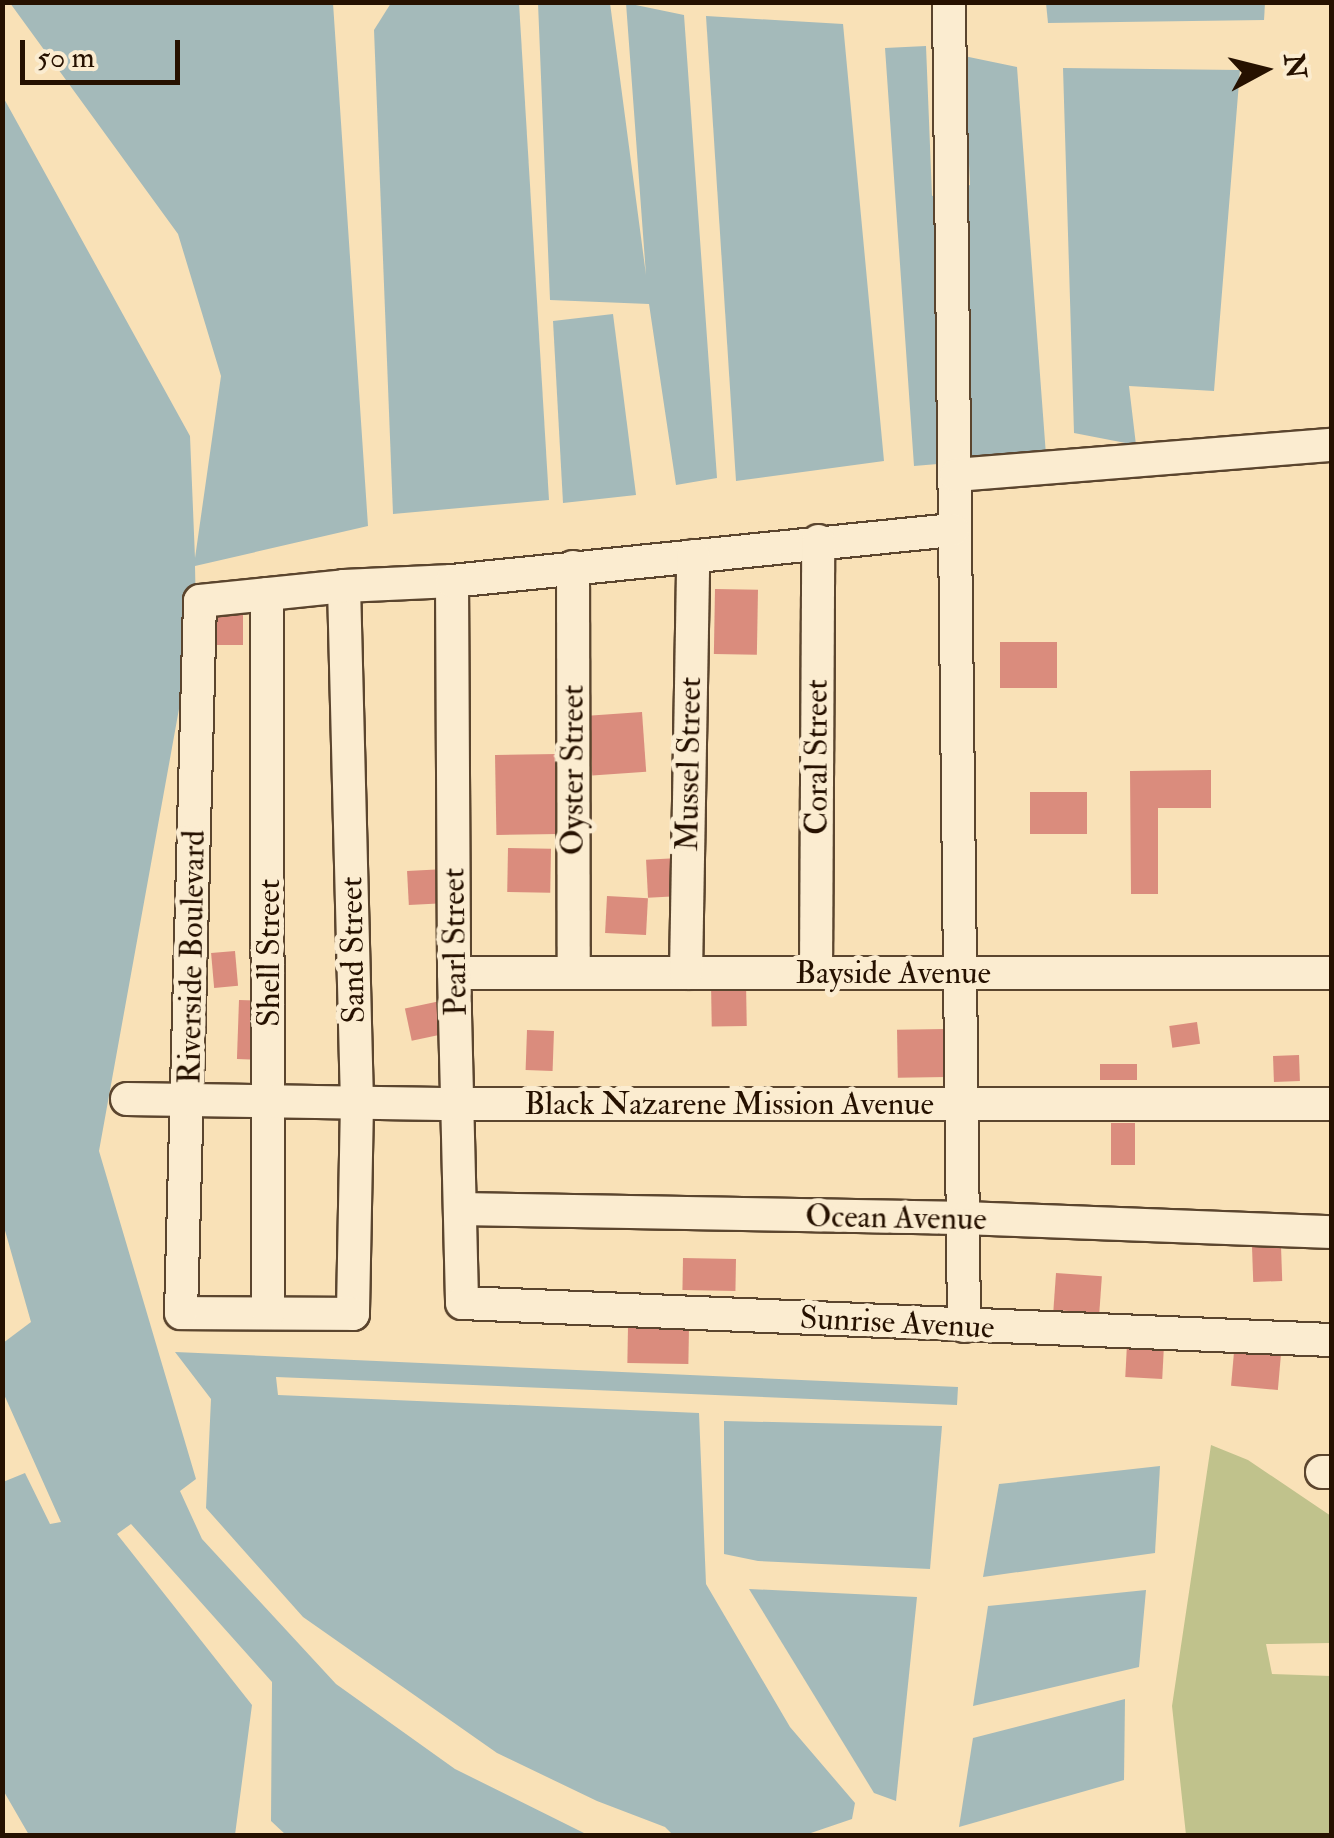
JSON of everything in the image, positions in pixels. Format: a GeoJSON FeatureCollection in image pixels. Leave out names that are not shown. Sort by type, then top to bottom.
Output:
{"type":"FeatureCollection","features":[{"type":"Feature","properties":{"kind":"street"},"geometry":{"type":"LineString","coordinates":[[949,2],[964,1326]]}},
{"type":"Feature","properties":{"kind":"street"},"geometry":{"type":"LineString","coordinates":[[956,475],[1332,445]]}},
{"type":"Feature","properties":{"kind":"street"},"geometry":{"type":"LineString","coordinates":[[267,594],[452,581],[952,530]]}},
{"type":"Feature","properties":{"kind":"street","name":"Coral Street"},"geometry":{"type":"LineString","coordinates":[[816,973],[818,541]]}},
{"type":"Feature","properties":{"kind":"street","name":"Mussel Street"},"geometry":{"type":"LineString","coordinates":[[686,973],[693,556]]}},
{"type":"Feature","properties":{"kind":"street","name":"Oyster Street"},"geometry":{"type":"LineString","coordinates":[[573,567],[574,973]]}},
{"type":"Feature","properties":{"kind":"street","name":"Pearl Street"},"geometry":{"type":"LineString","coordinates":[[452,581],[454,973],[462,1303]]}},
{"type":"Feature","properties":{"kind":"street","name":"Sand Street"},"geometry":{"type":"LineString","coordinates":[[268,1312],[353,1314],[356,1103],[344,586]]}},
{"type":"Feature","properties":{"kind":"street","name":"Riverside Boulevard"},"geometry":{"type":"LineString","coordinates":[[267,594],[200,600],[181,1313],[268,1312]]}},
{"type":"Feature","properties":{"kind":"street","name":"Shell Street"},"geometry":{"type":"LineString","coordinates":[[267,594],[268,1312]]}},
{"type":"Feature","properties":{"kind":"street","name":"Bayside Avenue"},"geometry":{"type":"LineString","coordinates":[[454,973],[1332,974]]}},
{"type":"Feature","properties":{"kind":"street","name":"Black Nazarene Mission Avenue"},"geometry":{"type":"LineString","coordinates":[[127,1098],[458,1104],[1332,1104]]}},
{"type":"Feature","properties":{"kind":"street","name":"Ocean Avenue"},"geometry":{"type":"LineString","coordinates":[[460,1209],[964,1218],[1332,1232]]}},
{"type":"Feature","properties":{"kind":"street","name":"Sunrise Avenue"},"geometry":{"type":"LineString","coordinates":[[462,1303],[1332,1340]]}},
{"type":"Feature","properties":{"kind":"green space"},"geometry":{"type":"Polygon","coordinates":[[[1211,1445],[1248,1460],[1331,1516],[1331,1643],[1266,1644],[1272,1674],[1331,1676],[1331,1835],[1186,1835],[1172,1706],[1211,1445]]]}},
{"type":"Feature","properties":{"kind":"shaded area"},"geometry":{"type":"Polygon","coordinates":[[[1265,2],[1264,20],[1048,23],[1046,3],[1265,2]]]}},
{"type":"Feature","properties":{"kind":"shaded area"},"geometry":{"type":"Polygon","coordinates":[[[10,3],[333,3],[368,526],[195,566],[196,615],[99,1151],[196,1479],[180,1491],[202,1539],[336,1684],[455,1769],[588,1835],[286,1835],[271,1821],[272,1682],[131,1524],[117,1534],[252,1705],[235,1835],[29,1835],[3,1790],[3,1482],[25,1473],[50,1524],[61,1522],[2,1390],[3,1343],[31,1322],[2,1220],[2,95],[190,436],[195,558],[221,376],[178,234],[10,3]]]}},
{"type":"Feature","properties":{"kind":"shaded area"},"geometry":{"type":"Polygon","coordinates":[[[391,3],[519,3],[549,500],[393,514],[374,30],[391,3]]]}},
{"type":"Feature","properties":{"kind":"shaded area"},"geometry":{"type":"Polygon","coordinates":[[[538,3],[610,3],[646,275],[626,3],[684,15],[717,478],[676,485],[649,304],[550,300],[538,3]]]}},
{"type":"Feature","properties":{"kind":"shaded area"},"geometry":{"type":"Polygon","coordinates":[[[706,16],[843,24],[884,461],[736,481],[706,16]]]}},
{"type":"Feature","properties":{"kind":"shaded area"},"geometry":{"type":"Polygon","coordinates":[[[926,46],[932,196],[970,185],[964,56],[1017,67],[1046,455],[914,466],[885,48],[926,46]]]}},
{"type":"Feature","properties":{"kind":"shaded area"},"geometry":{"type":"Polygon","coordinates":[[[1063,68],[1240,70],[1214,391],[1129,386],[1136,445],[1074,433],[1063,68]]]}},
{"type":"Feature","properties":{"kind":"shaded area"},"geometry":{"type":"Polygon","coordinates":[[[613,314],[636,495],[563,503],[553,321],[613,314]]]}},
{"type":"Feature","properties":{"kind":"shaded area"},"geometry":{"type":"Polygon","coordinates":[[[175,1352],[958,1387],[957,1405],[276,1377],[278,1395],[699,1413],[706,1584],[790,1727],[855,1803],[852,1819],[805,1835],[673,1835],[665,1827],[597,1801],[497,1753],[303,1617],[206,1508],[211,1399],[175,1352]]]}},
{"type":"Feature","properties":{"kind":"shaded area"},"geometry":{"type":"Polygon","coordinates":[[[724,1421],[942,1426],[930,1569],[758,1561],[724,1554],[724,1421]]]}},
{"type":"Feature","properties":{"kind":"shaded area"},"geometry":{"type":"Polygon","coordinates":[[[1160,1466],[1155,1553],[983,1577],[999,1484],[1160,1466]]]}},
{"type":"Feature","properties":{"kind":"shaded area"},"geometry":{"type":"Polygon","coordinates":[[[749,1589],[917,1597],[896,1801],[874,1793],[749,1589]]]}},
{"type":"Feature","properties":{"kind":"shaded area"},"geometry":{"type":"Polygon","coordinates":[[[1146,1590],[1139,1667],[973,1706],[988,1606],[1146,1590]]]}},
{"type":"Feature","properties":{"kind":"shaded area"},"geometry":{"type":"Polygon","coordinates":[[[1125,1699],[1124,1780],[959,1827],[973,1738],[1125,1699]]]}},
{"type":"Feature","properties":{"kind":"building"},"geometry":{"type":"Polygon","coordinates":[[[715,589],[758,590],[757,655],[714,654],[715,589]]]}},
{"type":"Feature","properties":{"kind":"building"},"geometry":{"type":"Polygon","coordinates":[[[211,614],[243,614],[243,645],[211,645],[211,614]]]}},
{"type":"Feature","properties":{"kind":"building"},"geometry":{"type":"Polygon","coordinates":[[[1000,642],[1057,642],[1057,688],[1000,688],[1000,642]]]}},
{"type":"Feature","properties":{"kind":"building"},"geometry":{"type":"Polygon","coordinates":[[[642,712],[646,772],[592,776],[588,716],[642,712]]]}},
{"type":"Feature","properties":{"kind":"building"},"geometry":{"type":"Polygon","coordinates":[[[557,754],[558,834],[496,835],[495,755],[557,754]]]}},
{"type":"Feature","properties":{"kind":"building"},"geometry":{"type":"Polygon","coordinates":[[[1211,770],[1211,808],[1158,808],[1158,894],[1131,894],[1130,771],[1211,770]]]}},
{"type":"Feature","properties":{"kind":"building"},"geometry":{"type":"Polygon","coordinates":[[[1030,792],[1087,792],[1087,834],[1030,834],[1030,792]]]}},
{"type":"Feature","properties":{"kind":"building"},"geometry":{"type":"Polygon","coordinates":[[[508,848],[551,849],[550,893],[507,892],[508,848]]]}},
{"type":"Feature","properties":{"kind":"building"},"geometry":{"type":"Polygon","coordinates":[[[679,858],[681,896],[648,898],[646,860],[679,858]]]}},
{"type":"Feature","properties":{"kind":"building"},"geometry":{"type":"Polygon","coordinates":[[[446,869],[448,903],[409,905],[407,871],[446,869]]]}},
{"type":"Feature","properties":{"kind":"building"},"geometry":{"type":"Polygon","coordinates":[[[607,896],[648,898],[646,935],[605,933],[607,896]]]}},
{"type":"Feature","properties":{"kind":"building"},"geometry":{"type":"Polygon","coordinates":[[[235,951],[238,986],[214,988],[211,953],[235,951]]]}},
{"type":"Feature","properties":{"kind":"building"},"geometry":{"type":"Polygon","coordinates":[[[746,983],[747,1026],[712,1027],[711,984],[746,983]]]}},
{"type":"Feature","properties":{"kind":"building"},"geometry":{"type":"Polygon","coordinates":[[[239,1000],[263,1001],[261,1060],[237,1059],[239,1000]]]}},
{"type":"Feature","properties":{"kind":"building"},"geometry":{"type":"Polygon","coordinates":[[[445,1000],[452,1032],[412,1041],[405,1009],[445,1000]]]}},
{"type":"Feature","properties":{"kind":"building"},"geometry":{"type":"Polygon","coordinates":[[[1197,1022],[1200,1044],[1172,1048],[1169,1026],[1197,1022]]]}},
{"type":"Feature","properties":{"kind":"building"},"geometry":{"type":"Polygon","coordinates":[[[945,1029],[946,1077],[898,1078],[897,1030],[945,1029]]]}},
{"type":"Feature","properties":{"kind":"building"},"geometry":{"type":"Polygon","coordinates":[[[527,1030],[554,1031],[553,1071],[526,1070],[527,1030]]]}},
{"type":"Feature","properties":{"kind":"building"},"geometry":{"type":"Polygon","coordinates":[[[1299,1055],[1300,1081],[1274,1082],[1273,1056],[1299,1055]]]}},
{"type":"Feature","properties":{"kind":"building"},"geometry":{"type":"Polygon","coordinates":[[[1100,1064],[1137,1064],[1137,1080],[1100,1080],[1100,1064]]]}},
{"type":"Feature","properties":{"kind":"building"},"geometry":{"type":"Polygon","coordinates":[[[1111,1123],[1135,1123],[1135,1165],[1111,1165],[1111,1123]]]}},
{"type":"Feature","properties":{"kind":"building"},"geometry":{"type":"Polygon","coordinates":[[[1281,1246],[1282,1281],[1253,1282],[1252,1247],[1281,1246]]]}},
{"type":"Feature","properties":{"kind":"building"},"geometry":{"type":"Polygon","coordinates":[[[683,1258],[736,1259],[735,1291],[682,1290],[683,1258]]]}},
{"type":"Feature","properties":{"kind":"building"},"geometry":{"type":"Polygon","coordinates":[[[1056,1273],[1102,1276],[1099,1313],[1053,1310],[1056,1273]]]}},
{"type":"Feature","properties":{"kind":"building"},"geometry":{"type":"Polygon","coordinates":[[[628,1327],[689,1328],[688,1364],[627,1363],[628,1327]]]}},
{"type":"Feature","properties":{"kind":"building"},"geometry":{"type":"Polygon","coordinates":[[[1127,1344],[1164,1346],[1162,1379],[1125,1377],[1127,1344]]]}},
{"type":"Feature","properties":{"kind":"building"},"geometry":{"type":"Polygon","coordinates":[[[1234,1352],[1281,1356],[1278,1390],[1231,1386],[1234,1352]]]}}]}
